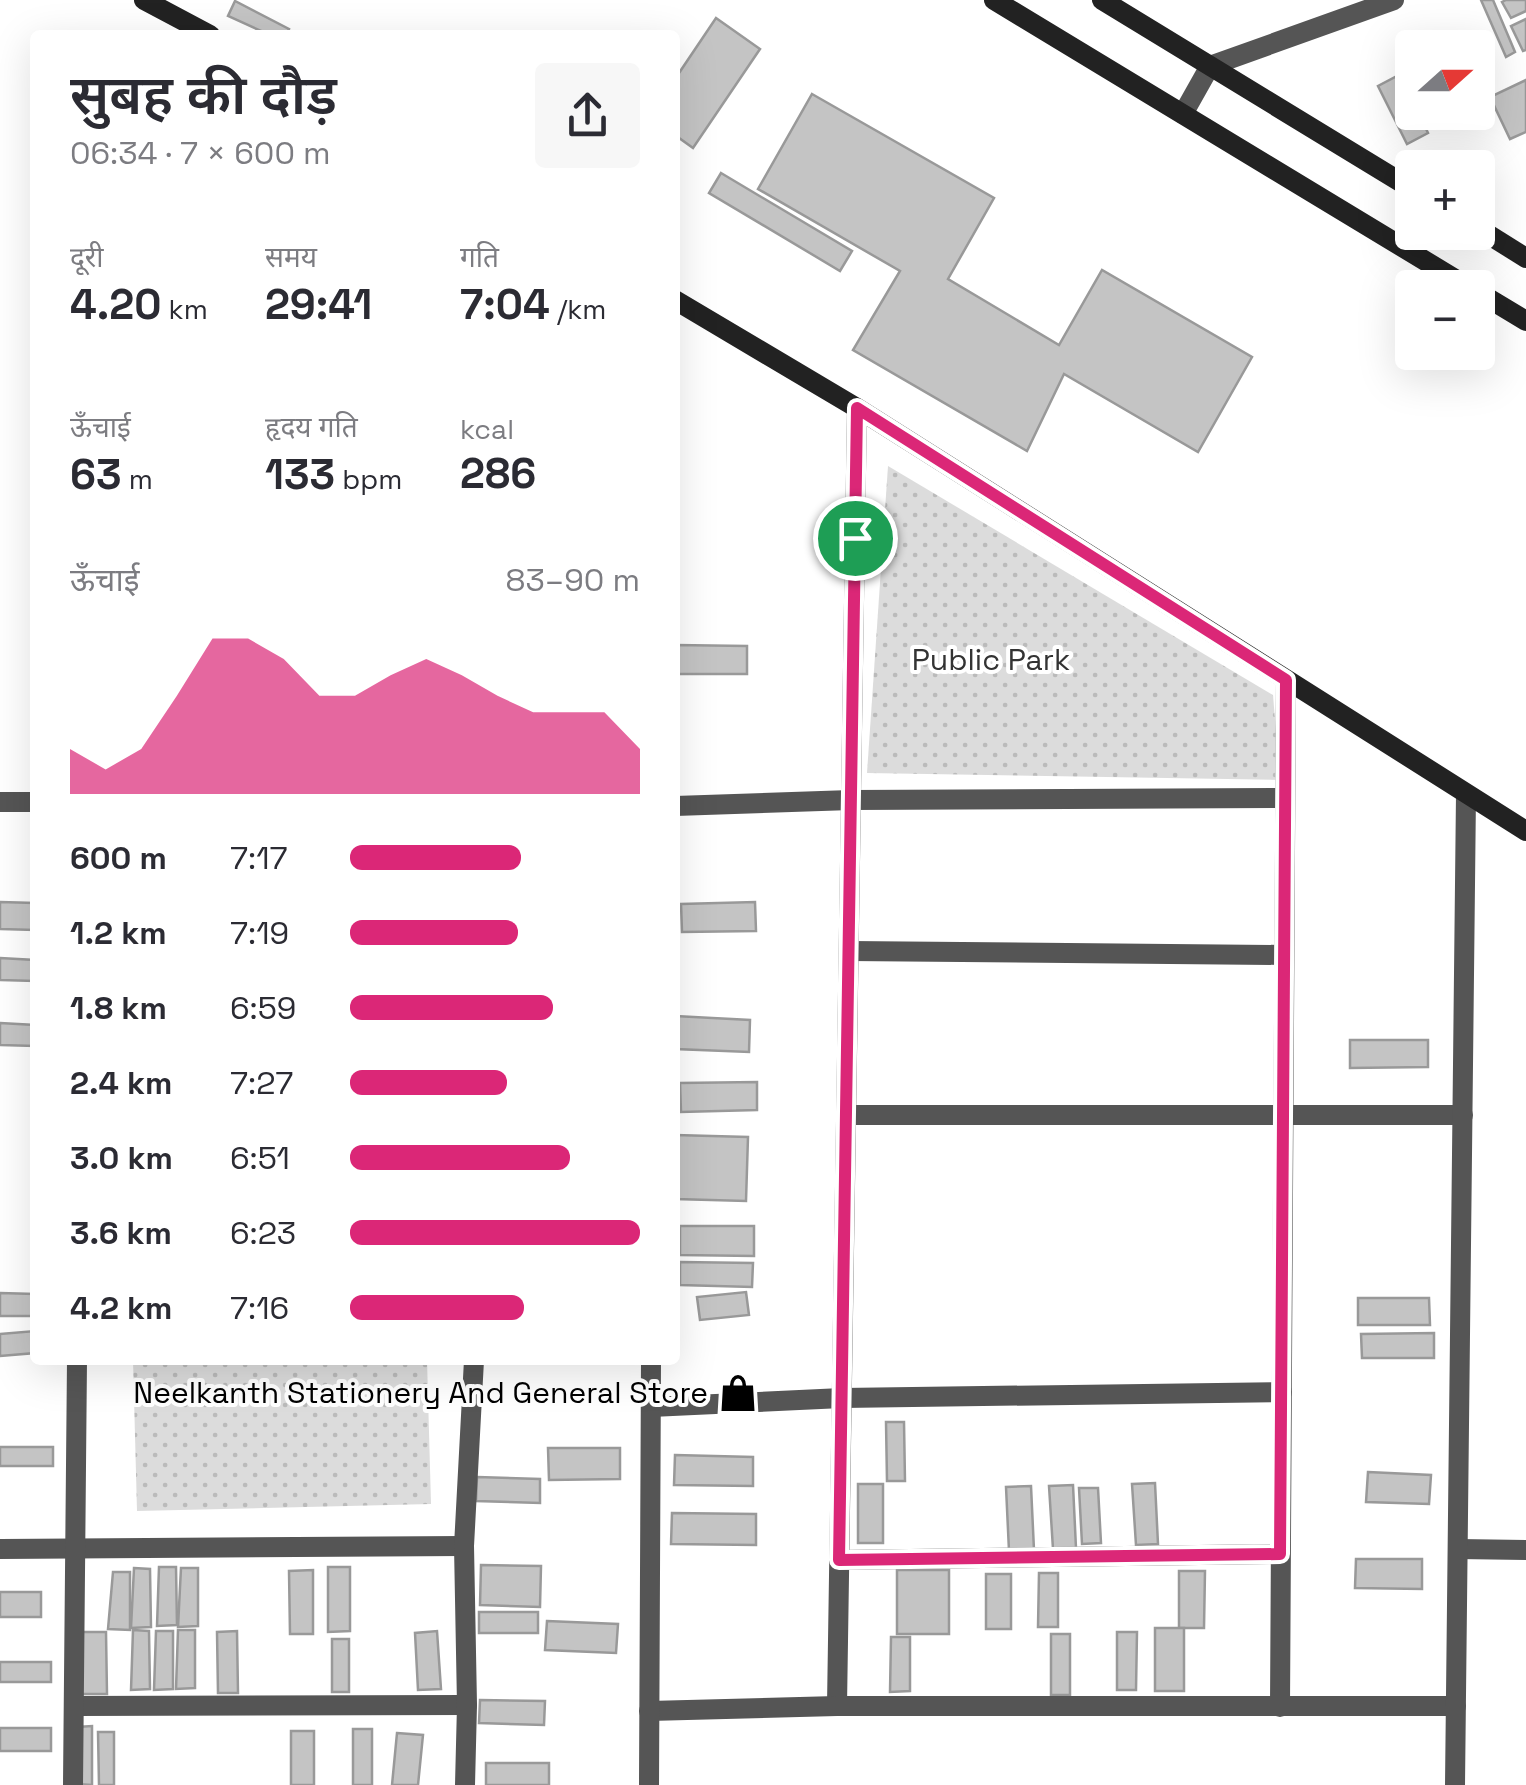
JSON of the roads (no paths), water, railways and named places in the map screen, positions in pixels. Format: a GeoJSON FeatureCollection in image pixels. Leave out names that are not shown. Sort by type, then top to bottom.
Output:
{"type":"FeatureCollection","features":[{"type":"Feature","properties":{"kind":"street"},"geometry":{"type":"LineString","coordinates":[[144,0],[201,30]]}},
{"type":"Feature","properties":{"kind":"street"},"geometry":{"type":"LineString","coordinates":[[994,0],[1440,270]]}},
{"type":"Feature","properties":{"kind":"street"},"geometry":{"type":"LineString","coordinates":[[1102,0],[1395,178]]}},
{"type":"Feature","properties":{"kind":"street"},"geometry":{"type":"LineString","coordinates":[[1183,114],[1210,66],[1394,0]]}},
{"type":"Feature","properties":{"kind":"street"},"geometry":{"type":"LineString","coordinates":[[1495,239],[1526,258]]}},
{"type":"Feature","properties":{"kind":"street"},"geometry":{"type":"LineString","coordinates":[[1495,302],[1526,321]]}},
{"type":"Feature","properties":{"kind":"street"},"geometry":{"type":"LineString","coordinates":[[680,303],[857,408],[1526,831]]}},
{"type":"Feature","properties":{"kind":"street"},"geometry":{"type":"LineString","coordinates":[[837,1706],[857,408]]}},
{"type":"Feature","properties":{"kind":"street"},"geometry":{"type":"LineString","coordinates":[[1280,1708],[1286,680]]}},
{"type":"Feature","properties":{"kind":"street"},"geometry":{"type":"LineString","coordinates":[[1455,1785],[1466,794]]}},
{"type":"Feature","properties":{"kind":"street"},"geometry":{"type":"LineString","coordinates":[[680,806],[851,800],[1285,798]]}},
{"type":"Feature","properties":{"kind":"street"},"geometry":{"type":"LineString","coordinates":[[0,802],[30,802]]}},
{"type":"Feature","properties":{"kind":"street"},"geometry":{"type":"LineString","coordinates":[[849,951],[1284,955]]}},
{"type":"Feature","properties":{"kind":"street"},"geometry":{"type":"LineString","coordinates":[[846,1115],[1462,1115]]}},
{"type":"Feature","properties":{"kind":"street"},"geometry":{"type":"LineString","coordinates":[[73,1785],[77,1365]]}},
{"type":"Feature","properties":{"kind":"street"},"geometry":{"type":"LineString","coordinates":[[465,1785],[464,1546],[474,1365]]}},
{"type":"Feature","properties":{"kind":"street"},"geometry":{"type":"LineString","coordinates":[[649,1785],[651,1365]]}},
{"type":"Feature","properties":{"kind":"street"},"geometry":{"type":"LineString","coordinates":[[651,1407],[842,1398],[1282,1392]]}},
{"type":"Feature","properties":{"kind":"street"},"geometry":{"type":"LineString","coordinates":[[0,1549],[464,1546]]}},
{"type":"Feature","properties":{"kind":"street"},"geometry":{"type":"LineString","coordinates":[[1458,1549],[1526,1550]]}},
{"type":"Feature","properties":{"kind":"street"},"geometry":{"type":"LineString","coordinates":[[839,1560],[1280,1554]]}},
{"type":"Feature","properties":{"kind":"street"},"geometry":{"type":"LineString","coordinates":[[74,1706],[467,1705]]}},
{"type":"Feature","properties":{"kind":"street"},"geometry":{"type":"LineString","coordinates":[[649,1711],[837,1706],[1456,1706]]}},
{"type":"Feature","properties":{"kind":"place","name":"Neelkanth Stationery And General Store"},"geometry":{"type":"Point","coordinates":[738,1393]}},
{"type":"Feature","properties":{"kind":"park label","name":"Public Park"},"geometry":{"type":"Point","coordinates":[991,660]}}]}
